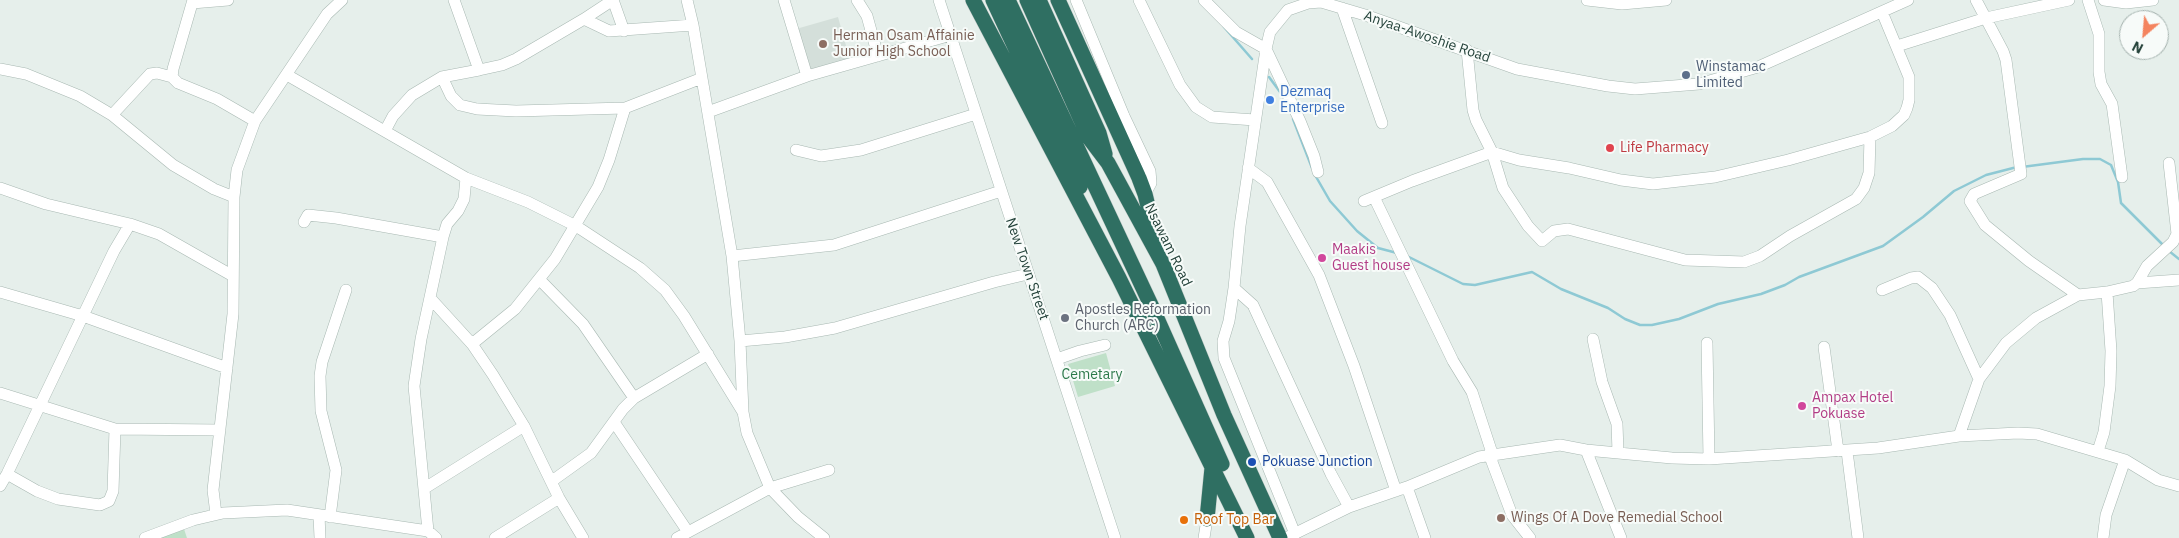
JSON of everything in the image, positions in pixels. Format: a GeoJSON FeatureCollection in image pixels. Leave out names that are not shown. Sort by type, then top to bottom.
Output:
{"type":"FeatureCollection","features":[{"type":"Feature","properties":{"kind":"highway"},"geometry":{"type":"LineString","coordinates":[[973,0],[1008,70],[1119,278],[1247,538]]}},
{"type":"Feature","properties":{"kind":"highway"},"geometry":{"type":"LineString","coordinates":[[993,0],[1063,146],[1119,278]]}},
{"type":"Feature","properties":{"kind":"highway"},"geometry":{"type":"LineString","coordinates":[[1008,0],[1151,305],[1208,434],[1257,538]]}},
{"type":"Feature","properties":{"kind":"highway","name":"Nsawam Road"},"geometry":{"type":"LineString","coordinates":[[1027,0],[1089,138],[1108,163],[1162,264],[1224,415],[1287,537]]}},
{"type":"Feature","properties":{"kind":"highway"},"geometry":{"type":"LineString","coordinates":[[1039,0],[1099,133],[1108,163]]}},
{"type":"Feature","properties":{"kind":"highway"},"geometry":{"type":"LineString","coordinates":[[1058,0],[1145,194],[1162,264]]}},
{"type":"Feature","properties":{"kind":"highway"},"geometry":{"type":"LineString","coordinates":[[1207,519],[1212,468]]}},
{"type":"Feature","properties":{"kind":"highway"},"geometry":{"type":"LineString","coordinates":[[1207,519],[1211,512],[1220,506],[1225,506],[1234,512]]}},
{"type":"Feature","properties":{"kind":"street"},"geometry":{"type":"LineString","coordinates":[[172,77],[193,2],[228,0]]}},
{"type":"Feature","properties":{"kind":"street"},"geometry":{"type":"LineString","coordinates":[[216,514],[212,490],[233,314],[234,197],[237,170],[255,121],[327,14],[342,0]]}},
{"type":"Feature","properties":{"kind":"street"},"geometry":{"type":"LineString","coordinates":[[454,0],[479,70]]}},
{"type":"Feature","properties":{"kind":"street"},"geometry":{"type":"LineString","coordinates":[[385,131],[402,104],[412,95],[442,77],[502,65],[516,59],[613,0],[624,31]]}},
{"type":"Feature","properties":{"kind":"street"},"geometry":{"type":"LineString","coordinates":[[687,0],[732,256],[746,433],[770,488],[798,517],[824,538]]}},
{"type":"Feature","properties":{"kind":"street"},"geometry":{"type":"LineString","coordinates":[[784,0],[807,76]]}},
{"type":"Feature","properties":{"kind":"street"},"geometry":{"type":"LineString","coordinates":[[857,0],[867,16],[878,56]]}},
{"type":"Feature","properties":{"kind":"street","name":"New Town Street"},"geometry":{"type":"LineString","coordinates":[[939,0],[1115,538]]}},
{"type":"Feature","properties":{"kind":"street"},"geometry":{"type":"LineString","coordinates":[[1076,0],[1124,116],[1150,171],[1151,183],[1145,194]]}},
{"type":"Feature","properties":{"kind":"street"},"geometry":{"type":"LineString","coordinates":[[1139,0],[1180,85],[1196,108],[1212,117],[1255,120]]}},
{"type":"Feature","properties":{"kind":"street"},"geometry":{"type":"LineString","coordinates":[[1204,0],[1236,32],[1266,49],[1300,121],[1314,156],[1318,172]]}},
{"type":"Feature","properties":{"kind":"street"},"geometry":{"type":"LineString","coordinates":[[1587,0],[1622,4],[1666,0]]}},
{"type":"Feature","properties":{"kind":"street","name":"Anyaa-Awoshie Road"},"geometry":{"type":"LineString","coordinates":[[1287,537],[1224,358],[1223,340],[1229,321],[1234,288],[1248,168],[1266,49],[1270,32],[1287,5],[1321,2],[1529,72],[1635,89],[1683,87],[1758,67],[1887,6],[1908,0]]}},
{"type":"Feature","properties":{"kind":"street"},"geometry":{"type":"LineString","coordinates":[[1976,0],[2003,51],[2007,67],[2020,174],[1974,194],[1970,201],[1985,225],[2029,261],[2078,295]]}},
{"type":"Feature","properties":{"kind":"street"},"geometry":{"type":"LineString","coordinates":[[1897,46],[1986,18],[2070,0]]}},
{"type":"Feature","properties":{"kind":"street"},"geometry":{"type":"LineString","coordinates":[[2088,0],[2099,34],[2099,72],[2101,84],[2112,104],[2122,177]]}},
{"type":"Feature","properties":{"kind":"street"},"geometry":{"type":"LineString","coordinates":[[2104,0],[2126,3],[2153,0]]}},
{"type":"Feature","properties":{"kind":"street"},"geometry":{"type":"LineString","coordinates":[[1530,538],[1512,515],[1472,392],[1453,361],[1402,255],[1369,199],[1492,152],[1519,160],[1569,168],[1620,180],[1653,184],[1727,175],[1870,137],[1892,126],[1904,115],[1909,100],[1909,77],[1897,46],[1887,6]]}},
{"type":"Feature","properties":{"kind":"street"},"geometry":{"type":"LineString","coordinates":[[1342,8],[1382,123]]}},
{"type":"Feature","properties":{"kind":"street"},"geometry":{"type":"LineString","coordinates":[[584,19],[609,31],[693,26]]}},
{"type":"Feature","properties":{"kind":"street"},"geometry":{"type":"LineString","coordinates":[[708,112],[807,76],[951,35]]}},
{"type":"Feature","properties":{"kind":"street"},"geometry":{"type":"LineString","coordinates":[[1467,50],[1475,115],[1492,152],[1503,188],[1528,226],[1542,241],[1554,231],[1568,229],[1685,260],[1744,262],[1760,256],[1790,236],[1856,199],[1864,188],[1869,173],[1870,137]]}},
{"type":"Feature","properties":{"kind":"street"},"geometry":{"type":"LineString","coordinates":[[0,69],[26,74],[80,96],[112,116],[173,165],[214,189],[234,197]]}},
{"type":"Feature","properties":{"kind":"street"},"geometry":{"type":"LineString","coordinates":[[112,116],[150,74],[157,72],[172,77],[178,83],[217,99],[255,121]]}},
{"type":"Feature","properties":{"kind":"street"},"geometry":{"type":"LineString","coordinates":[[287,75],[466,178],[528,202],[576,226],[640,268],[664,290],[684,316],[743,412]]}},
{"type":"Feature","properties":{"kind":"street"},"geometry":{"type":"LineString","coordinates":[[442,77],[451,96],[460,105],[477,109],[516,110],[625,108],[702,78]]}},
{"type":"Feature","properties":{"kind":"street"},"geometry":{"type":"LineString","coordinates":[[472,344],[515,309],[555,259],[598,187],[609,160],[625,108]]}},
{"type":"Feature","properties":{"kind":"street"},"geometry":{"type":"LineString","coordinates":[[796,150],[821,156],[861,150],[976,114]]}},
{"type":"Feature","properties":{"kind":"street"},"geometry":{"type":"LineString","coordinates":[[1959,436],[1979,379],[1990,362],[2015,334],[2047,310],[2078,295],[2106,292],[2133,286],[2137,283],[2147,266],[2173,242],[2177,234],[2169,163]]}},
{"type":"Feature","properties":{"kind":"street"},"geometry":{"type":"LineString","coordinates":[[1248,168],[1267,182],[1318,275],[1354,366],[1396,491]]}},
{"type":"Feature","properties":{"kind":"street"},"geometry":{"type":"LineString","coordinates":[[145,538],[193,520],[216,514],[287,510],[432,534],[414,386],[421,339],[443,237],[447,224],[458,210],[464,198],[466,178]]}},
{"type":"Feature","properties":{"kind":"street"},"geometry":{"type":"LineString","coordinates":[[0,188],[46,204],[130,224],[158,234],[233,276]]}},
{"type":"Feature","properties":{"kind":"street"},"geometry":{"type":"LineString","coordinates":[[732,256],[834,245],[1001,191]]}},
{"type":"Feature","properties":{"kind":"street"},"geometry":{"type":"LineString","coordinates":[[304,222],[308,215],[443,237]]}},
{"type":"Feature","properties":{"kind":"street"},"geometry":{"type":"LineString","coordinates":[[0,486],[114,251],[130,224]]}},
{"type":"Feature","properties":{"kind":"street"},"geometry":{"type":"LineString","coordinates":[[740,341],[785,337],[835,328],[1028,274]]}},
{"type":"Feature","properties":{"kind":"street"},"geometry":{"type":"LineString","coordinates":[[1882,290],[1918,277],[1932,288],[1950,315],[1979,379]]}},
{"type":"Feature","properties":{"kind":"street"},"geometry":{"type":"LineString","coordinates":[[538,279],[583,324],[634,398]]}},
{"type":"Feature","properties":{"kind":"street"},"geometry":{"type":"LineString","coordinates":[[2137,283],[2179,280]]}},
{"type":"Feature","properties":{"kind":"street"},"geometry":{"type":"LineString","coordinates":[[1234,288],[1253,304],[1331,474],[1349,506]]}},
{"type":"Feature","properties":{"kind":"street"},"geometry":{"type":"LineString","coordinates":[[320,538],[336,470],[321,411],[320,376],[322,362],[346,290]]}},
{"type":"Feature","properties":{"kind":"street"},"geometry":{"type":"LineString","coordinates":[[0,292],[83,316],[227,368]]}},
{"type":"Feature","properties":{"kind":"street"},"geometry":{"type":"LineString","coordinates":[[2098,451],[2104,432],[2110,386],[2111,351],[2106,292]]}},
{"type":"Feature","properties":{"kind":"street"},"geometry":{"type":"LineString","coordinates":[[431,299],[472,344],[524,426],[559,498],[583,538]]}},
{"type":"Feature","properties":{"kind":"street"},"geometry":{"type":"LineString","coordinates":[[1593,339],[1602,382],[1617,424],[1618,452]]}},
{"type":"Feature","properties":{"kind":"street"},"geometry":{"type":"LineString","coordinates":[[1707,342],[1709,459]]}},
{"type":"Feature","properties":{"kind":"street"},"geometry":{"type":"LineString","coordinates":[[1057,359],[1105,345]]}},
{"type":"Feature","properties":{"kind":"street"},"geometry":{"type":"LineString","coordinates":[[1824,347],[1858,538]]}},
{"type":"Feature","properties":{"kind":"street"},"geometry":{"type":"LineString","coordinates":[[552,481],[591,453],[634,398],[708,354]]}},
{"type":"Feature","properties":{"kind":"street"},"geometry":{"type":"LineString","coordinates":[[0,393],[115,429],[220,430]]}},
{"type":"Feature","properties":{"kind":"street"},"geometry":{"type":"LineString","coordinates":[[614,422],[682,535],[770,488],[829,470]]}},
{"type":"Feature","properties":{"kind":"street"},"geometry":{"type":"LineString","coordinates":[[425,488],[524,426]]}},
{"type":"Feature","properties":{"kind":"street"},"geometry":{"type":"LineString","coordinates":[[7,474],[58,499],[100,504],[109,501],[113,491],[115,429]]}},
{"type":"Feature","properties":{"kind":"street"},"geometry":{"type":"LineString","coordinates":[[1287,537],[1349,506],[1407,487],[1491,454],[1560,445],[1586,450],[1672,458],[1709,459],[1843,451],[1910,444],[1959,436],[2037,434],[2125,460],[2164,483],[2179,486]]}},
{"type":"Feature","properties":{"kind":"street"},"geometry":{"type":"LineString","coordinates":[[1586,450],[1621,538]]}},
{"type":"Feature","properties":{"kind":"street"},"geometry":{"type":"LineString","coordinates":[[2103,538],[2106,515],[2125,460]]}},
{"type":"Feature","properties":{"kind":"street"},"geometry":{"type":"LineString","coordinates":[[1407,487],[1425,538]]}},
{"type":"Feature","properties":{"kind":"street"},"geometry":{"type":"LineString","coordinates":[[495,538],[559,498]]}},
{"type":"Feature","properties":{"kind":"street"},"geometry":{"type":"LineString","coordinates":[[1204,538],[1207,519]]}},
{"type":"Feature","properties":{"kind":"shaded area","name":"Herman Osam Affainie Junior High School"},"geometry":{"type":"Polygon","coordinates":[[[838,17],[850,60],[808,72],[796,29],[838,17]]]}},
{"type":"Feature","properties":{"kind":"green space","name":"Cemetary"},"geometry":{"type":"Polygon","coordinates":[[[1106,353],[1115,386],[1078,397],[1068,364],[1106,353]]]}},
{"type":"Feature","properties":{"kind":"green space"},"geometry":{"type":"Polygon","coordinates":[[[184,529],[187,538],[149,538],[184,529]]]}},
{"type":"Feature","properties":{"kind":"waterway"},"geometry":{"type":"LineString","coordinates":[[1224,27],[1252,59]]}},
{"type":"Feature","properties":{"kind":"waterway"},"geometry":{"type":"LineString","coordinates":[[1269,77],[1283,96]]}},
{"type":"Feature","properties":{"kind":"waterway"},"geometry":{"type":"LineString","coordinates":[[1293,119],[1312,168]]}},
{"type":"Feature","properties":{"kind":"waterway"},"geometry":{"type":"LineString","coordinates":[[2022,167],[2083,159],[2100,159],[2111,165],[2118,182],[2121,203],[2163,245]]}},
{"type":"Feature","properties":{"kind":"waterway"},"geometry":{"type":"LineString","coordinates":[[1407,256],[1463,284],[1475,285],[1532,272],[1561,289],[1608,308],[1625,319],[1640,325],[1652,325],[1679,319],[1718,304],[1761,294],[1785,285],[1799,277],[1883,246],[1923,217],[1954,191],[1986,175],[2017,167]]}},
{"type":"Feature","properties":{"kind":"waterway"},"geometry":{"type":"LineString","coordinates":[[1315,175],[1330,201],[1357,231],[1378,248],[1397,253]]}},
{"type":"Feature","properties":{"kind":"waterway"},"geometry":{"type":"LineString","coordinates":[[2169,251],[2179,259]]}},
{"type":"Feature","properties":{"kind":"place","name":"Herman Osam Affainie Junior High School"},"geometry":{"type":"Point","coordinates":[823,44]}},
{"type":"Feature","properties":{"kind":"place","name":"Winstamac Limited"},"geometry":{"type":"Point","coordinates":[1686,75]}},
{"type":"Feature","properties":{"kind":"place","name":"Dezmaq Enterprise"},"geometry":{"type":"Point","coordinates":[1270,100]}},
{"type":"Feature","properties":{"kind":"place","name":"Life Pharmacy"},"geometry":{"type":"Point","coordinates":[1610,148]}},
{"type":"Feature","properties":{"kind":"place","name":"Maakis Guest house"},"geometry":{"type":"Point","coordinates":[1322,258]}},
{"type":"Feature","properties":{"kind":"place","name":"Apostles Reformation Church (ARC)"},"geometry":{"type":"Point","coordinates":[1065,318]}},
{"type":"Feature","properties":{"kind":"place","name":"Ampax Hotel Pokuase"},"geometry":{"type":"Point","coordinates":[1802,406]}},
{"type":"Feature","properties":{"kind":"place","name":"Pokuase Junction"},"geometry":{"type":"Point","coordinates":[1252,462]}},
{"type":"Feature","properties":{"kind":"place","name":"Wings Of A Dove Remedial School"},"geometry":{"type":"Point","coordinates":[1501,518]}},
{"type":"Feature","properties":{"kind":"place","name":"Roof Top Bar"},"geometry":{"type":"Point","coordinates":[1184,520]}}]}
